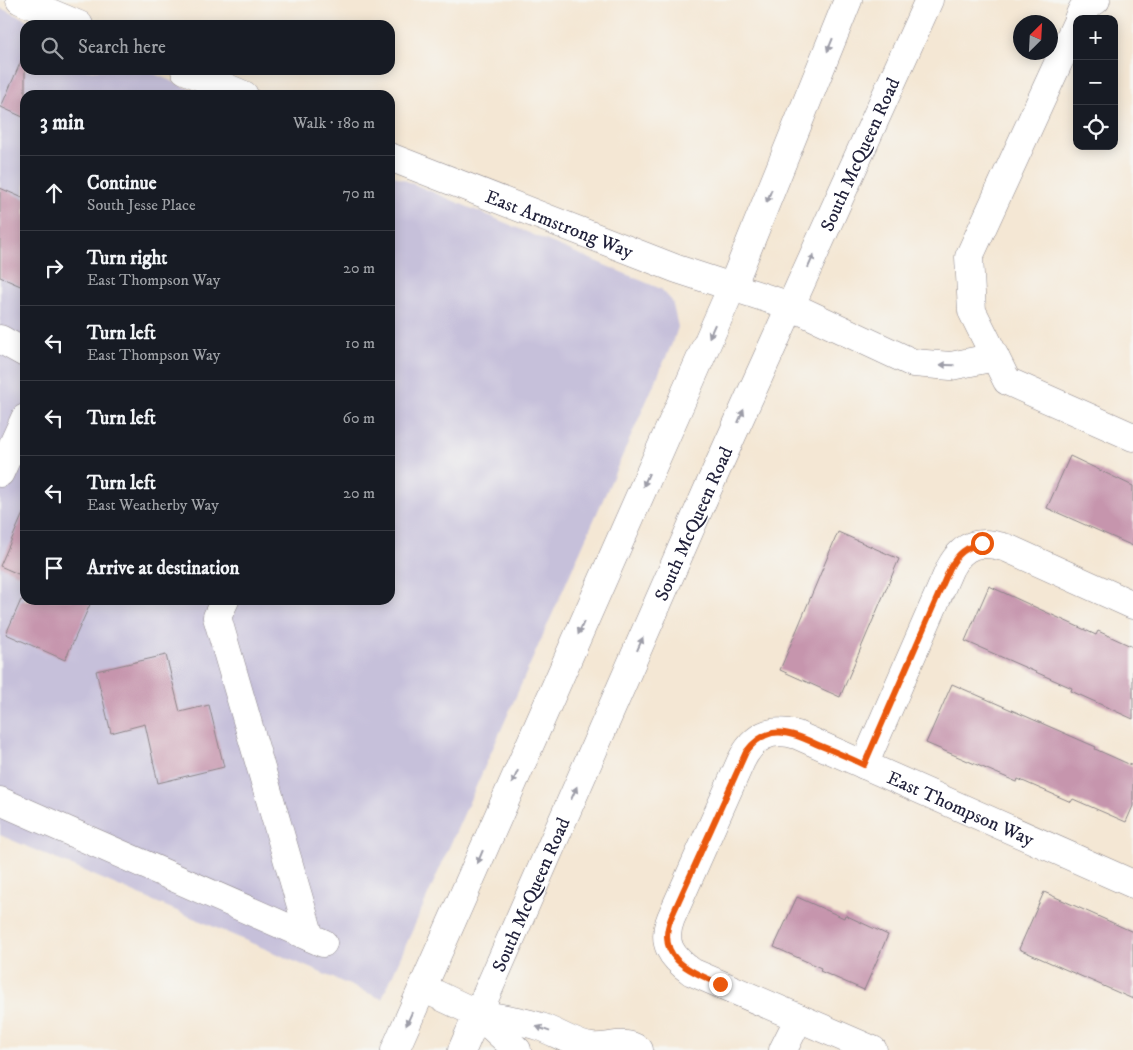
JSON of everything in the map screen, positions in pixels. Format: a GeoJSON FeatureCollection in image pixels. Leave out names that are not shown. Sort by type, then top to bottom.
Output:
{"type":"FeatureCollection","features":[{"type":"Feature","properties":{"kind":"street"},"geometry":{"type":"LineString","coordinates":[[20,0],[67,20]]}},
{"type":"Feature","properties":{"kind":"street"},"geometry":{"type":"LineString","coordinates":[[395,1050],[732,286],[848,0]]}},
{"type":"Feature","properties":{"kind":"street","name":"South McQueen Road"},"geometry":{"type":"LineString","coordinates":[[462,1050],[706,493],[929,0]]}},
{"type":"Feature","properties":{"kind":"street"},"geometry":{"type":"LineString","coordinates":[[1080,15],[1082,10],[1096,0]]}},
{"type":"Feature","properties":{"kind":"street"},"geometry":{"type":"LineString","coordinates":[[1073,31],[969,256],[972,311],[1006,381],[1133,437]]}},
{"type":"Feature","properties":{"kind":"street"},"geometry":{"type":"LineString","coordinates":[[197,75],[232,90]]}},
{"type":"Feature","properties":{"kind":"street","name":"East Armstrong Way"},"geometry":{"type":"LineString","coordinates":[[395,158],[677,269],[791,306],[913,363],[951,366],[995,357]]}},
{"type":"Feature","properties":{"kind":"street"},"geometry":{"type":"LineString","coordinates":[[0,339],[20,349]]}},
{"type":"Feature","properties":{"kind":"street"},"geometry":{"type":"LineString","coordinates":[[0,473],[20,429]]}},
{"type":"Feature","properties":{"kind":"street"},"geometry":{"type":"LineString","coordinates":[[864,765],[950,568],[960,553],[973,545],[990,543],[1007,548],[1133,605]]}},
{"type":"Feature","properties":{"kind":"street"},"geometry":{"type":"LineString","coordinates":[[0,801],[317,940],[217,617],[223,605]]}},
{"type":"Feature","properties":{"kind":"street","name":"East Thompson Way"},"geometry":{"type":"LineString","coordinates":[[799,1018],[692,972],[674,957],[667,943],[666,934],[671,918],[746,752],[752,743],[769,734],[788,732],[1133,884]]}},
{"type":"Feature","properties":{"kind":"street"},"geometry":{"type":"LineString","coordinates":[[423,988],[478,1014],[540,1026],[589,1047],[625,1044],[639,1050]]}},
{"type":"Feature","properties":{"kind":"street"},"geometry":{"type":"LineString","coordinates":[[478,1014],[517,1050]]}},
{"type":"Feature","properties":{"kind":"street"},"geometry":{"type":"LineString","coordinates":[[784,1050],[799,1018],[873,1050]]}},
{"type":"Feature","properties":{"kind":"shaded area"},"geometry":{"type":"Polygon","coordinates":[[[0,8],[28,20],[20,20],[20,75],[157,75],[192,90],[20,90],[20,605],[395,605],[395,176],[661,289],[672,301],[678,327],[674,339],[382,999],[0,835],[0,8]]]}},
{"type":"Feature","properties":{"kind":"building"},"geometry":{"type":"Polygon","coordinates":[[[20,63],[20,75],[25,75],[25,90],[20,90],[20,116],[1,107],[20,63]]]}},
{"type":"Feature","properties":{"kind":"building"},"geometry":{"type":"Polygon","coordinates":[[[0,188],[20,197],[20,286],[0,277],[0,188]]]}},
{"type":"Feature","properties":{"kind":"building"},"geometry":{"type":"Polygon","coordinates":[[[1070,456],[1133,486],[1133,546],[1047,508],[1070,456]]]}},
{"type":"Feature","properties":{"kind":"building"},"geometry":{"type":"Polygon","coordinates":[[[20,520],[20,575],[0,566],[20,520]]]}},
{"type":"Feature","properties":{"kind":"building"},"geometry":{"type":"Polygon","coordinates":[[[838,532],[899,559],[840,697],[780,670],[838,532]]]}},
{"type":"Feature","properties":{"kind":"building"},"geometry":{"type":"Polygon","coordinates":[[[989,586],[1096,635],[1098,631],[1133,647],[1133,719],[1071,691],[1072,688],[965,641],[989,586]]]}},
{"type":"Feature","properties":{"kind":"building"},"geometry":{"type":"Polygon","coordinates":[[[20,602],[20,605],[90,605],[65,660],[6,634],[20,602]]]}},
{"type":"Feature","properties":{"kind":"building"},"geometry":{"type":"Polygon","coordinates":[[[166,655],[180,712],[209,705],[224,767],[158,783],[145,724],[111,733],[96,671],[166,655]]]}},
{"type":"Feature","properties":{"kind":"building"},"geometry":{"type":"Polygon","coordinates":[[[952,684],[1096,747],[1095,749],[1133,766],[1133,806],[1126,822],[1073,799],[1071,802],[1018,779],[1017,782],[926,743],[952,684]]]}},
{"type":"Feature","properties":{"kind":"building"},"geometry":{"type":"Polygon","coordinates":[[[1044,892],[1133,932],[1133,999],[1019,949],[1044,892]]]}},
{"type":"Feature","properties":{"kind":"building"},"geometry":{"type":"Polygon","coordinates":[[[797,897],[844,918],[845,915],[888,935],[864,990],[820,971],[821,968],[774,947],[797,897]]]}},
{"type":"Feature","properties":{"kind":"route"},"geometry":{"type":"LineString","coordinates":[[720,984],[692,972],[681,964],[670,950],[666,934],[671,918],[746,752],[752,743],[760,738],[769,734],[788,732],[864,765],[950,568],[960,553],[966,548],[982,543]]}}]}
